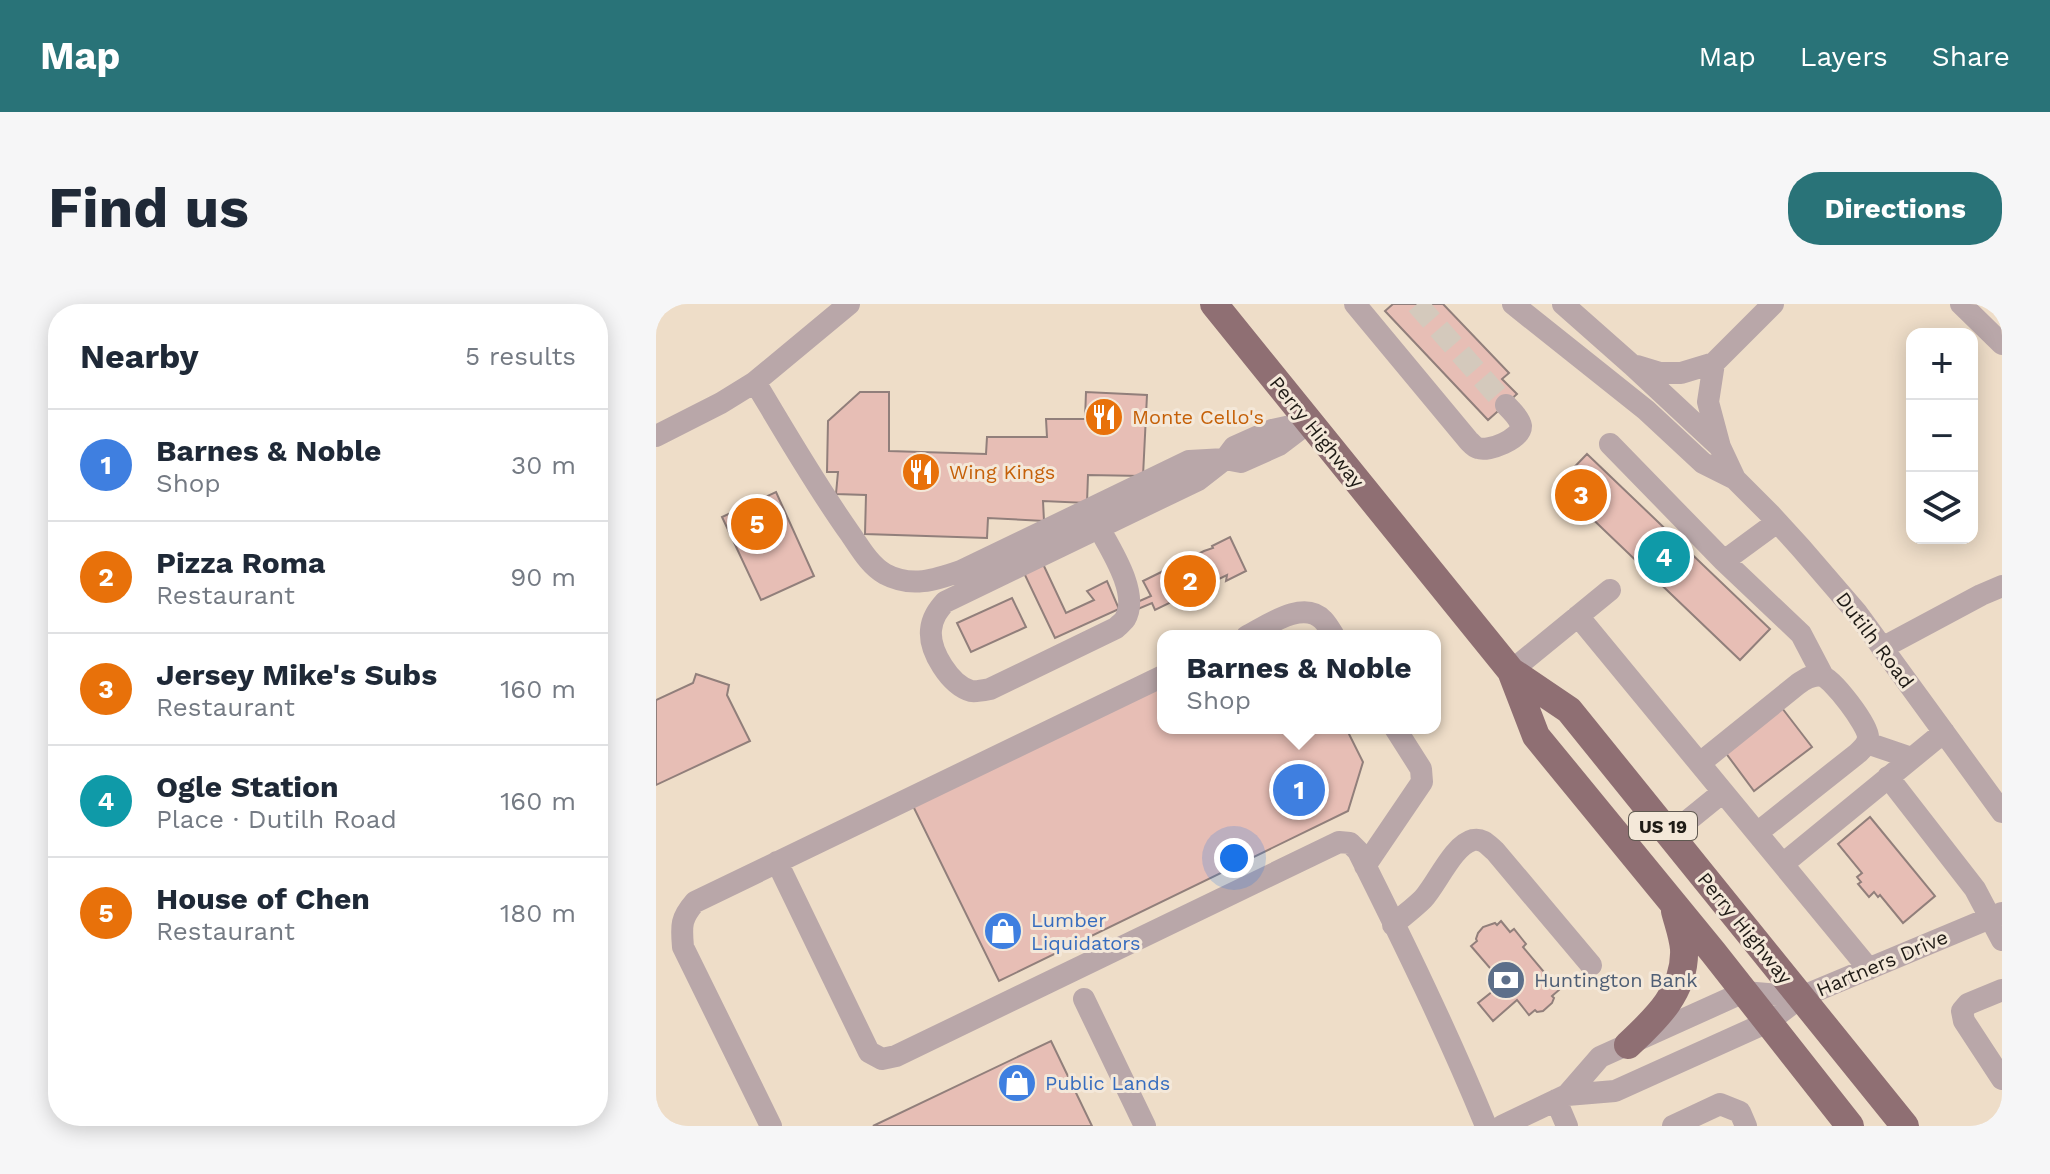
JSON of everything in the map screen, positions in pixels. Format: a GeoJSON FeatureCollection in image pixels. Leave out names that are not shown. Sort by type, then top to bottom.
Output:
{"type":"FeatureCollection","features":[{"type":"Feature","properties":{"kind":"main road","name":"Perry Highway"},"geometry":{"type":"LineString","coordinates":[[1214,304],[1511,671],[1569,710],[1905,1126]]}},
{"type":"Feature","properties":{"kind":"main road","name":"Perry Highway"},"geometry":{"type":"LineString","coordinates":[[1511,671],[1536,736],[1850,1126]]}},
{"type":"Feature","properties":{"kind":"main road"},"geometry":{"type":"LineString","coordinates":[[1628,1045],[1666,1007],[1681,974],[1684,948],[1672,903]]}},
{"type":"Feature","properties":{"kind":"street"},"geometry":{"type":"LineString","coordinates":[[656,436],[755,382],[849,304]]}},
{"type":"Feature","properties":{"kind":"street"},"geometry":{"type":"LineString","coordinates":[[1355,304],[1468,440],[1478,448],[1505,443],[1521,429],[1506,405]]}},
{"type":"Feature","properties":{"kind":"street"},"geometry":{"type":"LineString","coordinates":[[1369,304],[1452,407],[1454,423]]}},
{"type":"Feature","properties":{"kind":"street","name":"Dutilh Road"},"geometry":{"type":"LineString","coordinates":[[1513,304],[1634,401],[1703,463],[1735,479],[1777,522],[1831,581],[2002,812]]}},
{"type":"Feature","properties":{"kind":"street","name":"Dutilh Road"},"geometry":{"type":"LineString","coordinates":[[1563,304],[1720,447],[1735,479]]}},
{"type":"Feature","properties":{"kind":"street"},"geometry":{"type":"LineString","coordinates":[[1632,365],[1660,373],[1681,373],[1714,363],[1773,304]]}},
{"type":"Feature","properties":{"kind":"street"},"geometry":{"type":"LineString","coordinates":[[1961,304],[2002,344]]}},
{"type":"Feature","properties":{"kind":"street"},"geometry":{"type":"LineString","coordinates":[[1714,363],[1708,402],[1720,447]]}},
{"type":"Feature","properties":{"kind":"street"},"geometry":{"type":"LineString","coordinates":[[755,382],[869,561],[884,574],[910,582],[934,581],[961,571],[1189,461],[1225,459]]}},
{"type":"Feature","properties":{"kind":"street"},"geometry":{"type":"LineString","coordinates":[[1099,528],[1126,581],[1129,603],[1126,617],[1116,628],[990,689],[972,691],[942,667],[933,648],[930,631],[934,616],[945,602],[1198,480],[1225,459],[1234,447],[1272,430],[1309,422]]}},
{"type":"Feature","properties":{"kind":"street"},"geometry":{"type":"LineString","coordinates":[[1610,444],[1724,561],[1801,634],[1823,676],[1834,685],[1869,734],[1867,743],[1858,753],[1757,833]]}},
{"type":"Feature","properties":{"kind":"street"},"geometry":{"type":"LineString","coordinates":[[1724,561],[1777,522]]}},
{"type":"Feature","properties":{"kind":"street"},"geometry":{"type":"LineString","coordinates":[[1882,648],[2002,586]]}},
{"type":"Feature","properties":{"kind":"street"},"geometry":{"type":"LineString","coordinates":[[1511,671],[1610,590]]}},
{"type":"Feature","properties":{"kind":"street"},"geometry":{"type":"LineString","coordinates":[[1260,630],[1295,613],[1311,613],[1323,619],[1330,630]]}},
{"type":"Feature","properties":{"kind":"street"},"geometry":{"type":"LineString","coordinates":[[1578,616],[1869,969]]}},
{"type":"Feature","properties":{"kind":"street"},"geometry":{"type":"LineString","coordinates":[[1700,763],[1798,684],[1811,676],[1823,676]]}},
{"type":"Feature","properties":{"kind":"street"},"geometry":{"type":"LineString","coordinates":[[771,1126],[683,947],[681,930],[684,915],[695,902],[1157,679]]}},
{"type":"Feature","properties":{"kind":"street"},"geometry":{"type":"LineString","coordinates":[[1783,864],[1944,732]]}},
{"type":"Feature","properties":{"kind":"street"},"geometry":{"type":"LineString","coordinates":[[1365,866],[1422,782],[1421,769],[1399,734]]}},
{"type":"Feature","properties":{"kind":"street"},"geometry":{"type":"LineString","coordinates":[[1867,743],[1911,758]]}},
{"type":"Feature","properties":{"kind":"street"},"geometry":{"type":"LineString","coordinates":[[1888,777],[1996,916],[2002,940]]}},
{"type":"Feature","properties":{"kind":"street"},"geometry":{"type":"LineString","coordinates":[[1670,835],[1723,792]]}},
{"type":"Feature","properties":{"kind":"street"},"geometry":{"type":"LineString","coordinates":[[1393,925],[1424,897],[1458,851],[1476,839],[1484,841],[1495,851],[1591,965]]}},
{"type":"Feature","properties":{"kind":"street"},"geometry":{"type":"LineString","coordinates":[[777,862],[869,1052],[882,1059],[896,1056],[1339,842],[1350,843],[1358,851],[1466,1076],[1486,1126]]}},
{"type":"Feature","properties":{"kind":"street","name":"Hartners Drive"},"geometry":{"type":"LineString","coordinates":[[1561,1097],[1615,1091],[1768,1022],[1801,997],[1996,916]]}},
{"type":"Feature","properties":{"kind":"street"},"geometry":{"type":"LineString","coordinates":[[2002,990],[1968,1004],[1962,1011],[1964,1021],[2002,1079]]}},
{"type":"Feature","properties":{"kind":"street"},"geometry":{"type":"LineString","coordinates":[[1502,1126],[1561,1097],[1600,1057],[1744,992],[1801,997]]}},
{"type":"Feature","properties":{"kind":"street"},"geometry":{"type":"LineString","coordinates":[[1084,999],[1145,1126]]}},
{"type":"Feature","properties":{"kind":"street"},"geometry":{"type":"LineString","coordinates":[[1561,1097],[1567,1126]]}},
{"type":"Feature","properties":{"kind":"street"},"geometry":{"type":"LineString","coordinates":[[1673,1126],[1720,1104],[1740,1112],[1746,1126]]}},
{"type":"Feature","properties":{"kind":"shaded area"},"geometry":{"type":"Polygon","coordinates":[[[656,304],[2002,304],[2002,1126],[656,1126],[656,304]]]}},
{"type":"Feature","properties":{"kind":"building"},"geometry":{"type":"Polygon","coordinates":[[[1393,304],[1443,304],[1509,373],[1502,379],[1517,394],[1488,420],[1385,311],[1393,304]]]}},
{"type":"Feature","properties":{"kind":"building"},"geometry":{"type":"Polygon","coordinates":[[[860,392],[889,392],[889,451],[986,454],[987,437],[1047,437],[1046,419],[1085,419],[1086,392],[1147,395],[1143,476],[1088,475],[1087,503],[1043,501],[1044,521],[988,518],[987,538],[865,534],[866,495],[836,494],[838,472],[827,472],[828,421],[860,392]]]}},
{"type":"Feature","properties":{"kind":"building"},"geometry":{"type":"Polygon","coordinates":[[[1587,454],[1770,629],[1740,660],[1557,485],[1587,454]]]}},
{"type":"Feature","properties":{"kind":"building"},"geometry":{"type":"Polygon","coordinates":[[[776,492],[814,576],[761,600],[722,517],[776,492]]]}},
{"type":"Feature","properties":{"kind":"building"},"geometry":{"type":"Polygon","coordinates":[[[1230,537],[1246,571],[1226,581],[1227,575],[1155,610],[1152,603],[1138,609],[1135,603],[1151,596],[1143,581],[1230,537]]]}},
{"type":"Feature","properties":{"kind":"building"},"geometry":{"type":"Polygon","coordinates":[[[1043,564],[1066,613],[1094,600],[1087,591],[1107,581],[1119,609],[1055,638],[1024,573],[1043,564]]]}},
{"type":"Feature","properties":{"kind":"building"},"geometry":{"type":"Polygon","coordinates":[[[1012,598],[1026,627],[971,652],[957,623],[1012,598]]]}},
{"type":"Feature","properties":{"kind":"building"},"geometry":{"type":"Polygon","coordinates":[[[696,674],[729,685],[727,695],[750,741],[656,785],[656,700],[693,683],[696,674]]]}},
{"type":"Feature","properties":{"kind":"building"},"geometry":{"type":"Polygon","coordinates":[[[1157,687],[1157,734],[1349,734],[1363,762],[1348,811],[999,981],[913,806],[1157,687]]]}},
{"type":"Feature","properties":{"kind":"building"},"geometry":{"type":"Polygon","coordinates":[[[1782,708],[1812,747],[1754,791],[1725,752],[1782,708]]]}},
{"type":"Feature","properties":{"kind":"building"},"geometry":{"type":"Polygon","coordinates":[[[1870,817],[1935,896],[1903,923],[1880,895],[1878,897],[1874,892],[1869,897],[1858,884],[1861,882],[1857,877],[1862,873],[1838,844],[1870,817]]]}},
{"type":"Feature","properties":{"kind":"building"},"geometry":{"type":"Polygon","coordinates":[[[1501,921],[1510,932],[1514,929],[1526,944],[1523,947],[1559,990],[1543,1011],[1535,1010],[1529,1015],[1517,1000],[1493,1021],[1478,1003],[1503,983],[1471,946],[1477,941],[1483,927],[1497,925],[1501,921]]]}},
{"type":"Feature","properties":{"kind":"building","name":"Public Lands"},"geometry":{"type":"Polygon","coordinates":[[[1051,1041],[1092,1126],[873,1126],[1051,1041]]]}},
{"type":"Feature","properties":{"kind":"tunnel"},"geometry":{"type":"LineString","coordinates":[[1417,304],[1506,405]]}},
{"type":"Feature","properties":{"kind":"place","name":"Monte Cello's"},"geometry":{"type":"Point","coordinates":[1104,417]}},
{"type":"Feature","properties":{"kind":"place","name":"Wing Kings"},"geometry":{"type":"Point","coordinates":[921,472]}},
{"type":"Feature","properties":{"kind":"place","name":"Jersey Mike's Subs"},"geometry":{"type":"Point","coordinates":[1581,495]}},
{"type":"Feature","properties":{"kind":"place","name":"House of Chen"},"geometry":{"type":"Point","coordinates":[757,524]}},
{"type":"Feature","properties":{"kind":"place","name":"Ogle Station"},"geometry":{"type":"Point","coordinates":[1664,557]}},
{"type":"Feature","properties":{"kind":"place","name":"Pizza Roma"},"geometry":{"type":"Point","coordinates":[1190,581]}},
{"type":"Feature","properties":{"kind":"place","name":"Barnes & Noble"},"geometry":{"type":"Point","coordinates":[1299,790]}},
{"type":"Feature","properties":{"kind":"place","name":"Lumber Liquidators"},"geometry":{"type":"Point","coordinates":[1003,931]}},
{"type":"Feature","properties":{"kind":"place","name":"Huntington Bank"},"geometry":{"type":"Point","coordinates":[1506,980]}},
{"type":"Feature","properties":{"kind":"place","name":"Public Lands"},"geometry":{"type":"Point","coordinates":[1017,1083]}}]}
